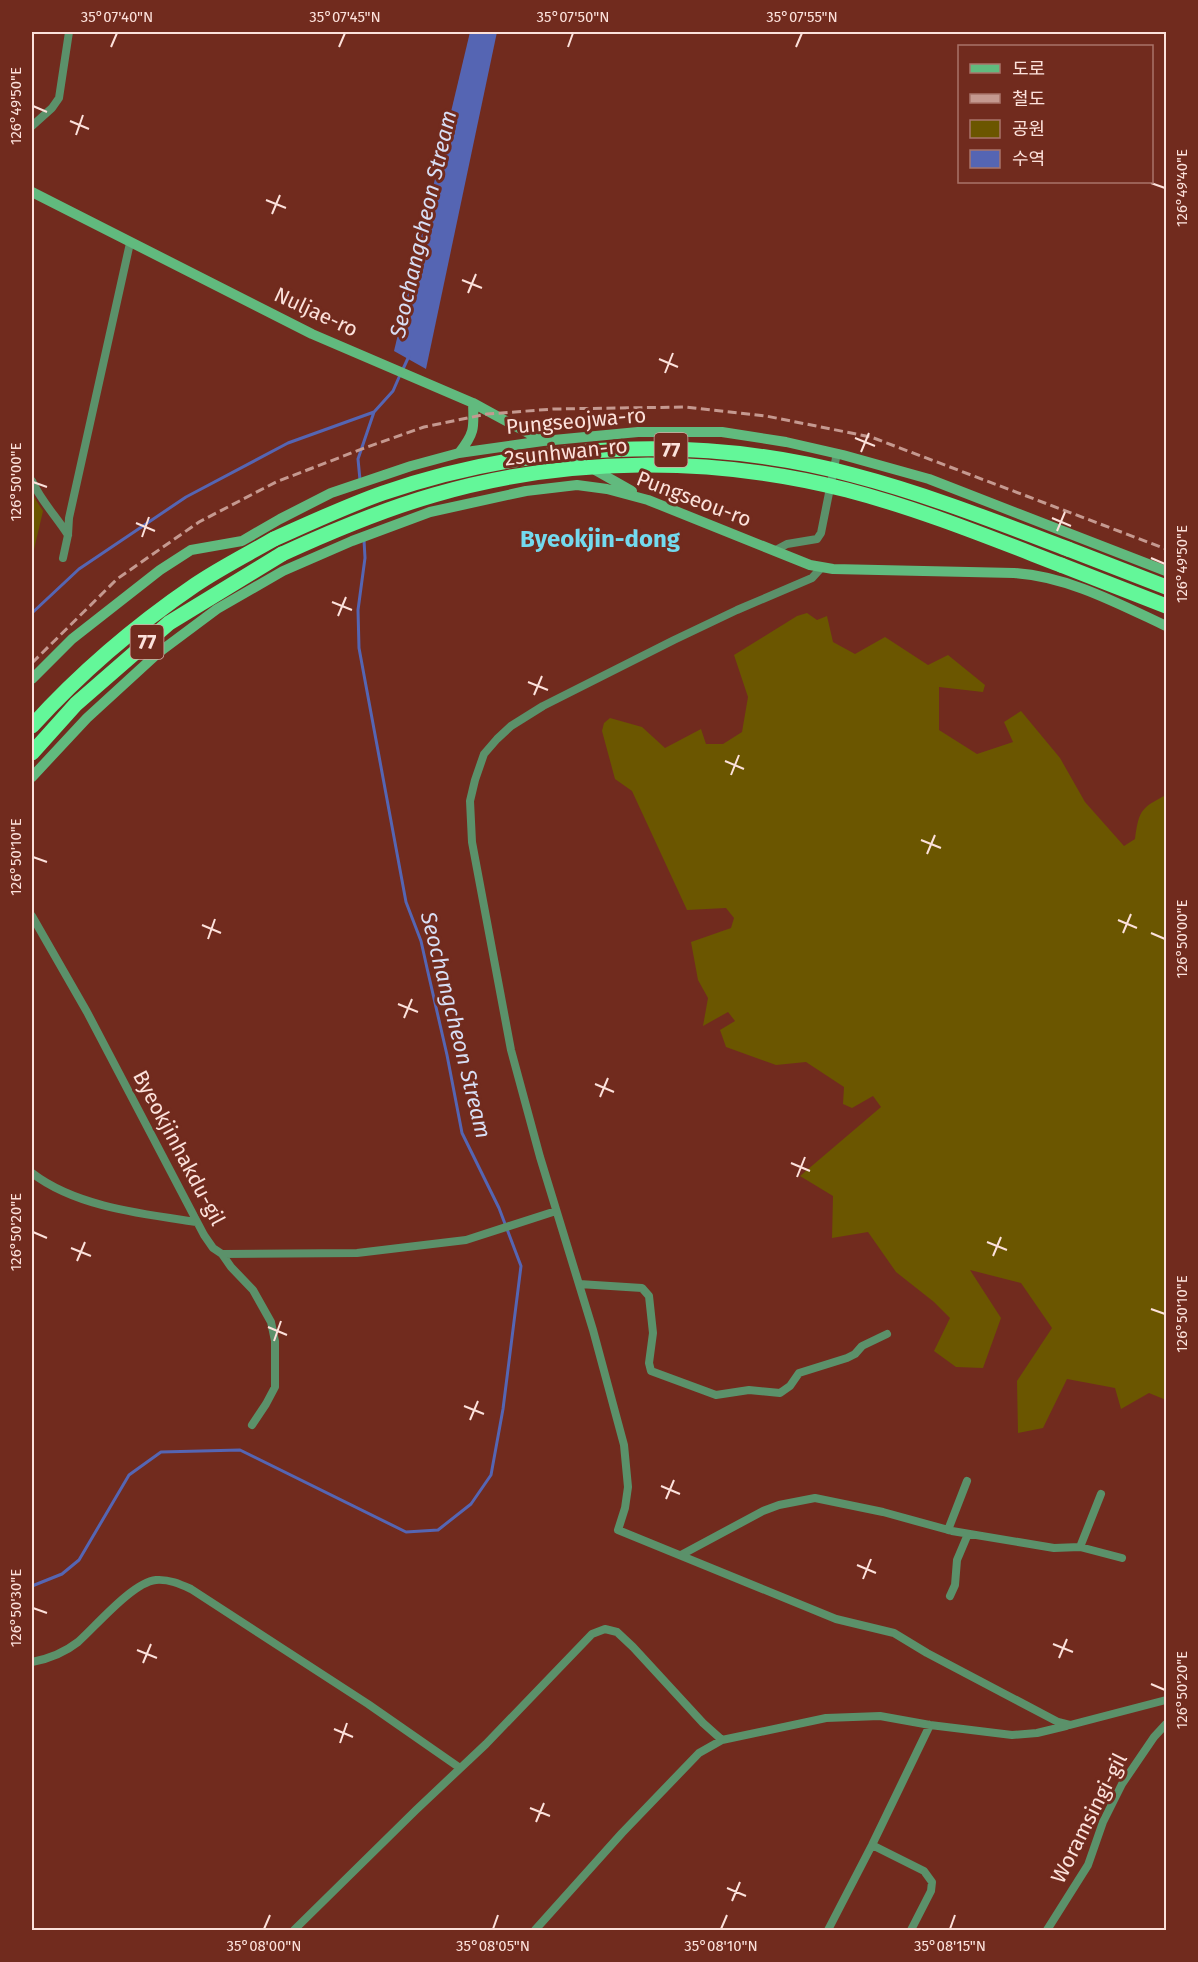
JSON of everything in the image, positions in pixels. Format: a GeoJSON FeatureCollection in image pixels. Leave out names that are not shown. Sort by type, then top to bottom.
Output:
{"type":"FeatureCollection","features":[{"type":"Feature","properties":{"kind":"highway","name":"2sunhwan-ro"},"geometry":{"type":"LineString","coordinates":[[32,726],[60,695],[135,628],[196,584],[274,539],[383,493],[473,468],[524,458],[650,449],[753,456],[810,465],[851,474],[933,499],[1167,587]]}},
{"type":"Feature","properties":{"kind":"highway","name":"2sunhwan-ro"},"geometry":{"type":"LineString","coordinates":[[32,753],[76,704],[169,623],[282,554],[344,526],[398,506],[473,485],[570,470],[648,466],[733,470],[772,475],[846,490],[926,514],[1167,606]]}},
{"type":"Feature","properties":{"kind":"street"},"geometry":{"type":"LineString","coordinates":[[32,126],[52,108],[59,98],[69,32]]}},
{"type":"Feature","properties":{"kind":"street","name":"Nuljae-ro"},"geometry":{"type":"LineString","coordinates":[[32,192],[312,334],[473,403],[648,500]]}},
{"type":"Feature","properties":{"kind":"street"},"geometry":{"type":"LineString","coordinates":[[63,558],[69,518],[130,243]]}},
{"type":"Feature","properties":{"kind":"street"},"geometry":{"type":"LineString","coordinates":[[459,453],[471,438],[474,424],[473,403]]}},
{"type":"Feature","properties":{"kind":"street","name":"Pungseojwa-ro"},"geometry":{"type":"LineString","coordinates":[[32,679],[72,639],[160,570],[191,550],[243,542],[280,519],[332,493],[411,466],[459,453],[543,441],[638,432],[722,432],[786,442],[837,453],[929,479],[1167,571]]}},
{"type":"Feature","properties":{"kind":"street"},"geometry":{"type":"LineString","coordinates":[[467,504],[487,494],[495,475],[494,458],[478,450]]}},
{"type":"Feature","properties":{"kind":"street"},"geometry":{"type":"LineString","coordinates":[[774,550],[787,544],[817,539],[821,533],[837,453]]}},
{"type":"Feature","properties":{"kind":"street"},"geometry":{"type":"LineString","coordinates":[[550,489],[573,475],[574,458]]}},
{"type":"Feature","properties":{"kind":"street"},"geometry":{"type":"LineString","coordinates":[[32,481],[43,502],[68,535]]}},
{"type":"Feature","properties":{"kind":"street","name":"Pungseou-ro"},"geometry":{"type":"LineString","coordinates":[[32,777],[87,718],[140,669],[217,609],[283,571],[399,522],[430,512],[526,491],[587,486],[607,489],[648,500],[810,565],[822,567],[1037,575],[1090,592],[1167,626]]}},
{"type":"Feature","properties":{"kind":"street"},"geometry":{"type":"LineString","coordinates":[[822,567],[812,578],[727,615],[543,706],[503,733],[484,754],[470,801],[472,842],[511,1050],[624,1445],[628,1487],[625,1508],[618,1530],[836,1619],[894,1633],[927,1653],[1058,1722],[1070,1725]]}},
{"type":"Feature","properties":{"kind":"street","name":"Byeokjinhakdu-gil"},"geometry":{"type":"LineString","coordinates":[[32,916],[87,1012],[197,1222],[213,1248],[222,1254],[253,1290],[271,1322],[275,1341],[275,1387],[252,1425]]}},
{"type":"Feature","properties":{"kind":"street"},"geometry":{"type":"LineString","coordinates":[[32,1173],[44,1182],[94,1202],[197,1222]]}},
{"type":"Feature","properties":{"kind":"street"},"geometry":{"type":"LineString","coordinates":[[222,1254],[357,1253],[466,1240],[556,1211]]}},
{"type":"Feature","properties":{"kind":"street"},"geometry":{"type":"LineString","coordinates":[[579,1284],[642,1288],[650,1296],[653,1333],[648,1363],[651,1371],[716,1395],[749,1390],[780,1393],[790,1386],[799,1373],[848,1358],[862,1346],[887,1334]]}},
{"type":"Feature","properties":{"kind":"street"},"geometry":{"type":"LineString","coordinates":[[948,1530],[967,1481]]}},
{"type":"Feature","properties":{"kind":"street"},"geometry":{"type":"LineString","coordinates":[[1080,1548],[1101,1494]]}},
{"type":"Feature","properties":{"kind":"street"},"geometry":{"type":"LineString","coordinates":[[681,1555],[763,1511],[779,1505],[816,1498],[883,1512],[948,1530],[1054,1548],[1080,1548],[1122,1558]]}},
{"type":"Feature","properties":{"kind":"street"},"geometry":{"type":"LineString","coordinates":[[950,1596],[956,1585],[957,1560],[969,1534]]}},
{"type":"Feature","properties":{"kind":"street"},"geometry":{"type":"LineString","coordinates":[[32,1662],[50,1658],[76,1644],[137,1588],[154,1580],[170,1580],[191,1589],[358,1697],[460,1768]]}},
{"type":"Feature","properties":{"kind":"street"},"geometry":{"type":"LineString","coordinates":[[294,1930],[486,1744],[592,1634],[605,1629],[617,1632],[703,1723],[723,1740]]}},
{"type":"Feature","properties":{"kind":"street"},"geometry":{"type":"LineString","coordinates":[[535,1930],[622,1833],[699,1753],[723,1740],[826,1718],[880,1716],[1012,1735],[1037,1733],[1167,1700]]}},
{"type":"Feature","properties":{"kind":"street","name":"Woramsingi-gil"},"geometry":{"type":"LineString","coordinates":[[1047,1930],[1088,1865],[1103,1822],[1122,1784],[1154,1737],[1167,1724]]}},
{"type":"Feature","properties":{"kind":"street"},"geometry":{"type":"LineString","coordinates":[[828,1930],[930,1725]]}},
{"type":"Feature","properties":{"kind":"street"},"geometry":{"type":"LineString","coordinates":[[872,1845],[924,1872],[932,1882],[931,1891],[912,1930]]}},
{"type":"Feature","properties":{"kind":"green space"},"geometry":{"type":"Polygon","coordinates":[[[32,494],[43,511],[32,558],[32,494]]]}},
{"type":"Feature","properties":{"kind":"green space"},"geometry":{"type":"Polygon","coordinates":[[[807,613],[817,620],[827,616],[833,642],[855,654],[885,637],[928,665],[948,655],[985,685],[983,692],[939,687],[939,730],[977,754],[1013,742],[1004,722],[1021,711],[1060,758],[1085,802],[1124,846],[1135,839],[1140,816],[1146,807],[1166,795],[1166,1400],[1149,1393],[1121,1409],[1115,1388],[1067,1379],[1043,1428],[1018,1433],[1017,1381],[1052,1328],[1021,1283],[970,1270],[1001,1318],[983,1368],[956,1367],[934,1351],[950,1318],[934,1302],[896,1272],[868,1232],[832,1238],[833,1196],[800,1176],[881,1107],[873,1096],[852,1108],[843,1104],[844,1087],[806,1062],[776,1065],[726,1047],[720,1030],[735,1021],[728,1012],[703,1026],[708,998],[698,980],[691,942],[731,928],[734,918],[726,908],[687,910],[632,791],[615,779],[602,731],[604,723],[610,718],[642,727],[665,748],[701,729],[706,744],[723,744],[742,732],[748,697],[734,655],[797,616],[807,613]]]}},
{"type":"Feature","properties":{"kind":"water"},"geometry":{"type":"Polygon","coordinates":[[[470,32],[497,32],[426,369],[394,351],[470,32]]]}},
{"type":"Feature","properties":{"kind":"waterway","name":"Seochangcheon Stream"},"geometry":{"type":"LineString","coordinates":[[403,369],[409,356]]}},
{"type":"Feature","properties":{"kind":"waterway","name":"Seochangcheon Stream"},"geometry":{"type":"LineString","coordinates":[[360,480],[358,459],[374,412],[393,391],[400,375]]}},
{"type":"Feature","properties":{"kind":"waterway"},"geometry":{"type":"LineString","coordinates":[[32,613],[79,569],[186,497],[288,443],[374,412]]}},
{"type":"Feature","properties":{"kind":"waterway","name":"Seochangcheon Stream"},"geometry":{"type":"LineString","coordinates":[[32,1586],[62,1574],[79,1560],[129,1475],[161,1452],[240,1450],[406,1532],[438,1530],[471,1504],[491,1475],[503,1409],[521,1266],[499,1208],[462,1133],[421,941],[406,902],[359,648],[358,610],[365,558],[364,540]]}},
{"type":"Feature","properties":{"kind":"railway"},"geometry":{"type":"LineString","coordinates":[[32,663],[117,579],[199,522],[276,482],[367,447],[424,427],[487,414],[554,409],[686,407],[766,416],[871,437],[1166,549]]}},
{"type":"Feature","properties":{"kind":"district","name":"Byeokjin-dong"},"geometry":{"type":"Point","coordinates":[600,539]}}]}
